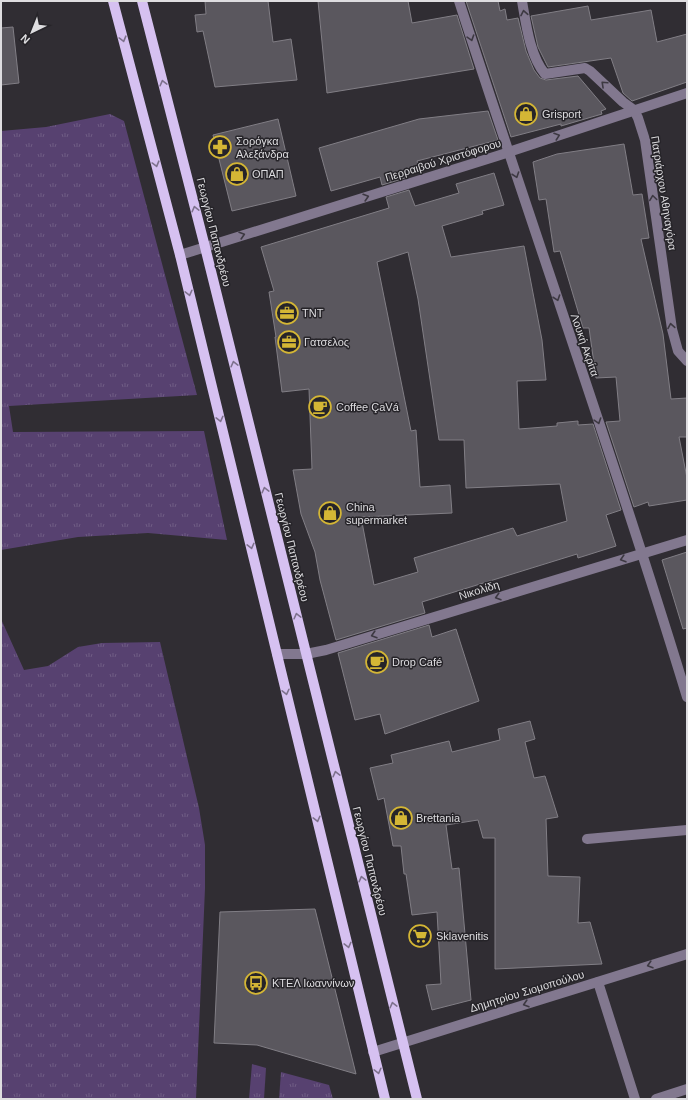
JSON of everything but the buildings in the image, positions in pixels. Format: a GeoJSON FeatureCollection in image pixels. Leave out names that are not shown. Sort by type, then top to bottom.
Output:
{"type":"FeatureCollection","features":[{"type":"Feature","properties":{"kind":"main road"},"geometry":{"type":"LineString","coordinates":[[113,1],[180,255],[385,1099]]}},
{"type":"Feature","properties":{"kind":"main road","name":"Γεωργίου Παπανδρέου"},"geometry":{"type":"LineString","coordinates":[[142,1],[205,247],[417,1099]]}},
{"type":"Feature","properties":{"kind":"street","name":"Λουκή Ακρίτα"},"geometry":{"type":"LineString","coordinates":[[459,1],[642,553],[687,697]]}},
{"type":"Feature","properties":{"kind":"street"},"geometry":{"type":"LineString","coordinates":[[522,1],[530,42],[545,74],[585,68],[634,110]]}},
{"type":"Feature","properties":{"kind":"street","name":"Περραιβού Χριστόφορου"},"geometry":{"type":"LineString","coordinates":[[180,255],[687,94]]}},
{"type":"Feature","properties":{"kind":"street","name":"Πατριάρχου Αθηναγόρα"},"geometry":{"type":"LineString","coordinates":[[634,110],[645,140],[672,329],[678,351],[687,361]]}},
{"type":"Feature","properties":{"kind":"street","name":"Νικολίδη"},"geometry":{"type":"LineString","coordinates":[[277,654],[306,654],[326,650],[687,540]]}},
{"type":"Feature","properties":{"kind":"street"},"geometry":{"type":"LineString","coordinates":[[587,839],[687,830]]}},
{"type":"Feature","properties":{"kind":"street","name":"Δημητρίου Σιομοπούλου"},"geometry":{"type":"LineString","coordinates":[[374,1052],[687,954]]}},
{"type":"Feature","properties":{"kind":"street"},"geometry":{"type":"LineString","coordinates":[[598,982],[635,1099]]}},
{"type":"Feature","properties":{"kind":"street"},"geometry":{"type":"LineString","coordinates":[[656,1099],[687,1089]]}},
{"type":"Feature","properties":{"kind":"green space"},"geometry":{"type":"Polygon","coordinates":[[[110,114],[124,121],[197,395],[9,406],[13,432],[204,431],[227,540],[148,533],[78,537],[1,550],[1,131],[46,127],[110,114]]]}},
{"type":"Feature","properties":{"kind":"green space"},"geometry":{"type":"Polygon","coordinates":[[[1,619],[24,670],[48,666],[78,647],[102,643],[160,642],[199,808],[205,845],[205,888],[196,1099],[1,1099],[1,619]]]}},
{"type":"Feature","properties":{"kind":"green space"},"geometry":{"type":"Polygon","coordinates":[[[252,1064],[266,1068],[264,1099],[249,1099],[252,1064]]]}},
{"type":"Feature","properties":{"kind":"green space"},"geometry":{"type":"Polygon","coordinates":[[[281,1072],[329,1085],[333,1099],[279,1099],[281,1072]]]}},
{"type":"Feature","properties":{"kind":"place","name":"Grisport"},"geometry":{"type":"Point","coordinates":[526,114]}},
{"type":"Feature","properties":{"kind":"place","name":"Σορόγκα Αλεξάνδρα"},"geometry":{"type":"Point","coordinates":[220,147]}},
{"type":"Feature","properties":{"kind":"place","name":"ΟΠΑΠ"},"geometry":{"type":"Point","coordinates":[237,174]}},
{"type":"Feature","properties":{"kind":"place","name":"TNT"},"geometry":{"type":"Point","coordinates":[287,313]}},
{"type":"Feature","properties":{"kind":"place","name":"Γατσελος"},"geometry":{"type":"Point","coordinates":[289,342]}},
{"type":"Feature","properties":{"kind":"place","name":"Coffee ÇaVá"},"geometry":{"type":"Point","coordinates":[320,407]}},
{"type":"Feature","properties":{"kind":"place","name":"China supermarket"},"geometry":{"type":"Point","coordinates":[330,513]}},
{"type":"Feature","properties":{"kind":"place","name":"Drop Café"},"geometry":{"type":"Point","coordinates":[377,662]}},
{"type":"Feature","properties":{"kind":"place","name":"Brettania"},"geometry":{"type":"Point","coordinates":[401,818]}},
{"type":"Feature","properties":{"kind":"place","name":"Sklavenitis"},"geometry":{"type":"Point","coordinates":[420,936]}},
{"type":"Feature","properties":{"kind":"place","name":"ΚΤΕΛ Ιωαννίνων"},"geometry":{"type":"Point","coordinates":[256,983]}}]}
